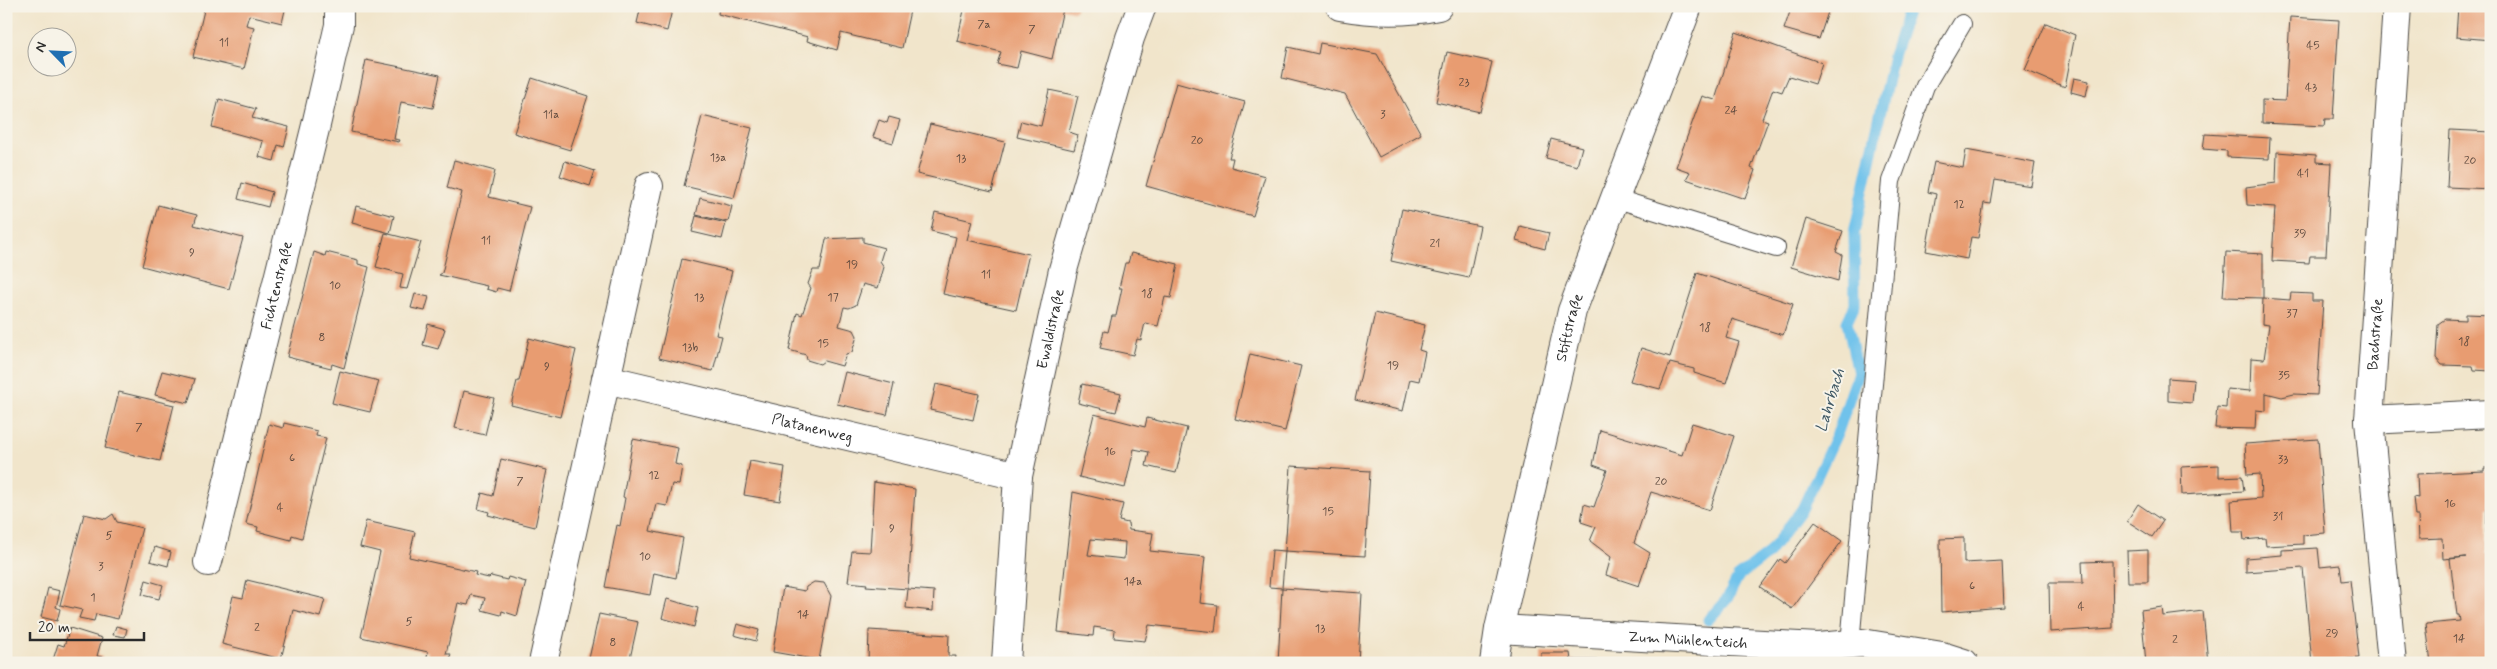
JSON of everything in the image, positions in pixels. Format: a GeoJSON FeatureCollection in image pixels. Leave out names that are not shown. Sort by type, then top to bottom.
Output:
{"type":"FeatureCollection","features":[{"type":"Feature","properties":{"kind":"street","name":"Fichtenstraße"},"geometry":{"type":"LineString","coordinates":[[208,562],[316,125],[339,25],[340,6]]}},
{"type":"Feature","properties":{"kind":"street","name":"Ewaldistraße"},"geometry":{"type":"LineString","coordinates":[[1006,663],[1018,476],[1063,270],[1125,56],[1142,6]]}},
{"type":"Feature","properties":{"kind":"street"},"geometry":{"type":"LineString","coordinates":[[1340,6],[1369,11],[1414,11],[1438,6]]}},
{"type":"Feature","properties":{"kind":"street","name":"Stiftstraße"},"geometry":{"type":"LineString","coordinates":[[1494,663],[1499,629],[1572,311],[1688,6]]}},
{"type":"Feature","properties":{"kind":"street","name":"Bachstraße"},"geometry":{"type":"LineString","coordinates":[[2392,663],[2369,420],[2397,6]]}},
{"type":"Feature","properties":{"kind":"street"},"geometry":{"type":"LineString","coordinates":[[543,663],[649,186]]}},
{"type":"Feature","properties":{"kind":"street","name":"Platanenweg"},"geometry":{"type":"LineString","coordinates":[[606,379],[1018,476]]}},
{"type":"Feature","properties":{"kind":"street"},"geometry":{"type":"LineString","coordinates":[[2369,420],[2491,414]]}},
{"type":"Feature","properties":{"kind":"street","name":"Zum Mühlenteich"},"geometry":{"type":"LineString","coordinates":[[1499,629],[1808,655],[1850,644],[1862,643],[1942,656],[1964,663]]}},
{"type":"Feature","properties":{"kind":"lane"},"geometry":{"type":"LineString","coordinates":[[1850,644],[1891,181],[1925,86],[1962,24]]}},
{"type":"Feature","properties":{"kind":"lane"},"geometry":{"type":"LineString","coordinates":[[1614,198],[1776,248]]}},
{"type":"Feature","properties":{"kind":"building"},"geometry":{"type":"Polygon","coordinates":[[[205,6],[286,6],[282,23],[249,15],[246,25],[254,27],[244,69],[193,57],[205,6]]]}},
{"type":"Feature","properties":{"kind":"building"},"geometry":{"type":"Polygon","coordinates":[[[641,6],[673,6],[667,31],[637,23],[641,6]]]}},
{"type":"Feature","properties":{"kind":"building"},"geometry":{"type":"Polygon","coordinates":[[[719,6],[911,6],[902,48],[841,33],[837,50],[807,41],[808,37],[718,14],[719,6]]]}},
{"type":"Feature","properties":{"kind":"building"},"geometry":{"type":"Polygon","coordinates":[[[965,6],[1077,6],[1075,12],[1063,9],[1052,59],[1021,51],[1017,68],[997,64],[1001,52],[957,41],[965,6]]]}},
{"type":"Feature","properties":{"kind":"building"},"geometry":{"type":"Polygon","coordinates":[[[1792,6],[1830,6],[1819,39],[1784,29],[1792,6]]]}},
{"type":"Feature","properties":{"kind":"building"},"geometry":{"type":"Polygon","coordinates":[[[2458,6],[2491,6],[2491,40],[2456,37],[2458,6]]]}},
{"type":"Feature","properties":{"kind":"building"},"geometry":{"type":"Polygon","coordinates":[[[2290,17],[2339,20],[2333,119],[2325,119],[2324,126],[2262,123],[2262,100],[2285,101],[2290,17]]]}},
{"type":"Feature","properties":{"kind":"building"},"geometry":{"type":"Polygon","coordinates":[[[2046,23],[2075,35],[2065,87],[2025,70],[2046,23]]]}},
{"type":"Feature","properties":{"kind":"building"},"geometry":{"type":"Polygon","coordinates":[[[1736,32],[1822,63],[1815,84],[1789,76],[1782,92],[1773,89],[1762,119],[1768,121],[1751,168],[1755,170],[1745,199],[1686,179],[1690,172],[1676,167],[1702,96],[1715,100],[1736,32]]]}},
{"type":"Feature","properties":{"kind":"building"},"geometry":{"type":"Polygon","coordinates":[[[1320,43],[1377,54],[1421,134],[1379,157],[1345,94],[1282,78],[1288,47],[1318,54],[1320,43]]]}},
{"type":"Feature","properties":{"kind":"building"},"geometry":{"type":"Polygon","coordinates":[[[1447,52],[1492,62],[1480,112],[1436,102],[1447,52]]]}},
{"type":"Feature","properties":{"kind":"building"},"geometry":{"type":"Polygon","coordinates":[[[366,60],[440,75],[433,108],[401,102],[394,139],[400,140],[399,142],[351,132],[366,60]]]}},
{"type":"Feature","properties":{"kind":"building"},"geometry":{"type":"Polygon","coordinates":[[[532,78],[588,96],[570,150],[514,133],[532,78]]]}},
{"type":"Feature","properties":{"kind":"building"},"geometry":{"type":"Polygon","coordinates":[[[2074,78],[2089,81],[2086,96],[2071,92],[2074,78]]]}},
{"type":"Feature","properties":{"kind":"building"},"geometry":{"type":"Polygon","coordinates":[[[1176,83],[1245,102],[1229,158],[1233,158],[1231,167],[1265,176],[1253,216],[1146,186],[1176,83]]]}},
{"type":"Feature","properties":{"kind":"building"},"geometry":{"type":"Polygon","coordinates":[[[1049,90],[1078,96],[1069,132],[1078,135],[1074,150],[1017,137],[1021,121],[1041,126],[1049,90]]]}},
{"type":"Feature","properties":{"kind":"building"},"geometry":{"type":"Polygon","coordinates":[[[219,99],[256,109],[252,118],[289,127],[284,147],[278,145],[274,161],[259,157],[263,141],[212,127],[219,99]]]}},
{"type":"Feature","properties":{"kind":"building"},"geometry":{"type":"Polygon","coordinates":[[[702,116],[752,128],[734,198],[684,186],[702,116]]]}},
{"type":"Feature","properties":{"kind":"building"},"geometry":{"type":"Polygon","coordinates":[[[889,117],[900,120],[893,143],[873,137],[879,120],[887,123],[889,117]]]}},
{"type":"Feature","properties":{"kind":"building"},"geometry":{"type":"Polygon","coordinates":[[[930,124],[1005,142],[992,192],[917,174],[930,124]]]}},
{"type":"Feature","properties":{"kind":"building"},"geometry":{"type":"Polygon","coordinates":[[[2450,130],[2491,132],[2491,189],[2447,187],[2450,130]]]}},
{"type":"Feature","properties":{"kind":"building"},"geometry":{"type":"Polygon","coordinates":[[[2205,134],[2270,138],[2269,159],[2227,157],[2227,151],[2203,149],[2205,134]]]}},
{"type":"Feature","properties":{"kind":"building"},"geometry":{"type":"Polygon","coordinates":[[[1551,139],[1582,147],[1577,166],[1546,158],[1551,139]]]}},
{"type":"Feature","properties":{"kind":"building"},"geometry":{"type":"Polygon","coordinates":[[[1966,150],[2035,163],[2031,186],[1995,180],[1991,204],[1984,203],[1978,238],[1971,237],[1967,259],[1926,251],[1936,194],[1928,192],[1934,162],[1963,168],[1966,150]]]}},
{"type":"Feature","properties":{"kind":"building"},"geometry":{"type":"Polygon","coordinates":[[[2277,152],[2316,155],[2316,162],[2331,163],[2326,256],[2310,256],[2309,263],[2272,261],[2275,207],[2247,205],[2246,187],[2276,183],[2277,152]]]}},
{"type":"Feature","properties":{"kind":"building"},"geometry":{"type":"Polygon","coordinates":[[[454,160],[495,171],[489,197],[530,207],[509,291],[497,288],[496,292],[486,289],[487,286],[439,275],[442,273],[462,192],[447,188],[454,160]]]}},
{"type":"Feature","properties":{"kind":"building"},"geometry":{"type":"Polygon","coordinates":[[[565,161],[595,171],[590,186],[560,176],[565,161]]]}},
{"type":"Feature","properties":{"kind":"building"},"geometry":{"type":"Polygon","coordinates":[[[242,183],[272,192],[268,207],[238,199],[242,183]]]}},
{"type":"Feature","properties":{"kind":"building"},"geometry":{"type":"Polygon","coordinates":[[[700,198],[732,206],[728,222],[696,215],[700,198]]]}},
{"type":"Feature","properties":{"kind":"building"},"geometry":{"type":"Polygon","coordinates":[[[158,205],[197,215],[194,225],[243,238],[229,289],[142,266],[158,205]]]}},
{"type":"Feature","properties":{"kind":"building"},"geometry":{"type":"Polygon","coordinates":[[[356,206],[394,216],[390,233],[352,223],[356,206]]]}},
{"type":"Feature","properties":{"kind":"building"},"geometry":{"type":"Polygon","coordinates":[[[1402,209],[1480,226],[1469,278],[1391,261],[1402,209]]]}},
{"type":"Feature","properties":{"kind":"building"},"geometry":{"type":"Polygon","coordinates":[[[935,212],[972,221],[967,240],[1029,254],[1016,310],[943,294],[956,237],[931,231],[935,212]]]}},
{"type":"Feature","properties":{"kind":"building"},"geometry":{"type":"Polygon","coordinates":[[[696,216],[726,223],[722,239],[692,232],[696,216]]]}},
{"type":"Feature","properties":{"kind":"building"},"geometry":{"type":"Polygon","coordinates":[[[1806,219],[1843,231],[1836,252],[1842,255],[1838,281],[1791,267],[1806,219]]]}},
{"type":"Feature","properties":{"kind":"building"},"geometry":{"type":"Polygon","coordinates":[[[1520,226],[1549,233],[1545,249],[1516,241],[1520,226]]]}},
{"type":"Feature","properties":{"kind":"building"},"geometry":{"type":"Polygon","coordinates":[[[385,233],[421,242],[407,289],[400,288],[403,274],[376,267],[385,233]]]}},
{"type":"Feature","properties":{"kind":"building"},"geometry":{"type":"Polygon","coordinates":[[[863,237],[863,242],[884,248],[880,261],[884,267],[878,288],[863,284],[856,305],[849,308],[844,307],[839,326],[854,330],[857,336],[852,352],[846,354],[842,366],[824,361],[820,364],[807,360],[806,355],[789,350],[797,313],[802,315],[811,288],[808,284],[813,270],[820,270],[826,239],[863,237]]]}},
{"type":"Feature","properties":{"kind":"building"},"geometry":{"type":"Polygon","coordinates":[[[314,252],[325,256],[326,252],[358,260],[358,264],[369,267],[344,368],[332,364],[331,368],[287,357],[314,252]]]}},
{"type":"Feature","properties":{"kind":"building"},"geometry":{"type":"Polygon","coordinates":[[[2226,252],[2263,254],[2263,298],[2223,297],[2226,252]]]}},
{"type":"Feature","properties":{"kind":"building"},"geometry":{"type":"Polygon","coordinates":[[[1131,253],[1178,264],[1171,298],[1165,297],[1158,326],[1145,323],[1141,340],[1137,339],[1133,355],[1100,348],[1104,331],[1108,332],[1112,316],[1116,316],[1122,288],[1119,288],[1125,263],[1128,263],[1131,253]]]}},
{"type":"Feature","properties":{"kind":"building"},"geometry":{"type":"Polygon","coordinates":[[[682,259],[732,271],[716,335],[722,336],[713,371],[659,358],[682,259]]]}},
{"type":"Feature","properties":{"kind":"building"},"geometry":{"type":"Polygon","coordinates":[[[1697,273],[1793,304],[1783,335],[1732,319],[1726,338],[1739,342],[1726,383],[1694,373],[1694,369],[1670,363],[1660,389],[1630,381],[1641,348],[1670,357],[1697,273]]]}},
{"type":"Feature","properties":{"kind":"building"},"geometry":{"type":"Polygon","coordinates":[[[2291,293],[2312,294],[2312,301],[2323,301],[2317,395],[2294,394],[2282,397],[2266,393],[2266,411],[2256,410],[2255,429],[2215,428],[2217,407],[2226,408],[2227,389],[2250,391],[2251,358],[2264,359],[2269,325],[2262,324],[2263,298],[2290,300],[2291,293]]]}},
{"type":"Feature","properties":{"kind":"building"},"geometry":{"type":"Polygon","coordinates":[[[415,294],[429,297],[425,311],[411,308],[415,294]]]}},
{"type":"Feature","properties":{"kind":"building"},"geometry":{"type":"Polygon","coordinates":[[[1375,313],[1425,325],[1419,350],[1425,352],[1419,381],[1410,379],[1403,411],[1355,400],[1375,313]]]}},
{"type":"Feature","properties":{"kind":"building"},"geometry":{"type":"Polygon","coordinates":[[[2466,314],[2491,315],[2491,371],[2474,370],[2473,366],[2442,365],[2436,358],[2438,324],[2445,319],[2466,320],[2466,314]]]}},
{"type":"Feature","properties":{"kind":"building"},"geometry":{"type":"Polygon","coordinates":[[[428,324],[445,329],[438,349],[423,345],[428,324]]]}},
{"type":"Feature","properties":{"kind":"building"},"geometry":{"type":"Polygon","coordinates":[[[529,338],[576,350],[560,417],[511,405],[529,338]]]}},
{"type":"Feature","properties":{"kind":"building"},"geometry":{"type":"Polygon","coordinates":[[[1250,354],[1301,366],[1285,431],[1235,419],[1250,354]]]}},
{"type":"Feature","properties":{"kind":"building"},"geometry":{"type":"Polygon","coordinates":[[[162,371],[195,379],[188,403],[155,395],[162,371]]]}},
{"type":"Feature","properties":{"kind":"building"},"geometry":{"type":"Polygon","coordinates":[[[340,371],[379,381],[370,412],[332,403],[340,371]]]}},
{"type":"Feature","properties":{"kind":"building"},"geometry":{"type":"Polygon","coordinates":[[[845,372],[894,384],[887,415],[837,404],[845,372]]]}},
{"type":"Feature","properties":{"kind":"building"},"geometry":{"type":"Polygon","coordinates":[[[2168,378],[2194,380],[2192,403],[2168,401],[2168,378]]]}},
{"type":"Feature","properties":{"kind":"building"},"geometry":{"type":"Polygon","coordinates":[[[936,384],[979,394],[973,420],[930,410],[936,384]]]}},
{"type":"Feature","properties":{"kind":"building"},"geometry":{"type":"Polygon","coordinates":[[[1082,384],[1121,393],[1116,412],[1078,403],[1082,384]]]}},
{"type":"Feature","properties":{"kind":"building"},"geometry":{"type":"Polygon","coordinates":[[[464,391],[494,398],[485,435],[455,428],[464,391]]]}},
{"type":"Feature","properties":{"kind":"building"},"geometry":{"type":"Polygon","coordinates":[[[119,392],[174,405],[160,461],[105,448],[119,392]]]}},
{"type":"Feature","properties":{"kind":"building"},"geometry":{"type":"Polygon","coordinates":[[[1094,414],[1145,427],[1147,418],[1187,428],[1176,473],[1146,466],[1149,452],[1134,449],[1125,488],[1079,477],[1094,414]]]}},
{"type":"Feature","properties":{"kind":"building"},"geometry":{"type":"Polygon","coordinates":[[[284,423],[317,431],[316,436],[326,438],[302,538],[292,535],[291,540],[257,531],[258,527],[246,524],[269,424],[283,428],[284,423]]]}},
{"type":"Feature","properties":{"kind":"building"},"geometry":{"type":"Polygon","coordinates":[[[1692,423],[1734,436],[1710,510],[1651,492],[1634,543],[1650,553],[1639,586],[1606,575],[1611,557],[1590,541],[1596,527],[1581,522],[1584,504],[1594,507],[1607,470],[1593,465],[1600,430],[1682,455],[1692,423]]]}},
{"type":"Feature","properties":{"kind":"building"},"geometry":{"type":"Polygon","coordinates":[[[633,439],[678,448],[675,464],[682,466],[679,485],[672,484],[667,506],[656,504],[650,531],[683,538],[676,578],[654,573],[650,595],[605,587],[617,525],[620,526],[633,439]]]}},
{"type":"Feature","properties":{"kind":"building"},"geometry":{"type":"Polygon","coordinates":[[[2318,439],[2325,533],[2303,535],[2303,544],[2266,546],[2265,538],[2244,540],[2243,532],[2233,532],[2231,501],[2261,498],[2260,474],[2247,475],[2245,444],[2318,439]]]}},
{"type":"Feature","properties":{"kind":"building"},"geometry":{"type":"Polygon","coordinates":[[[501,459],[547,470],[535,527],[488,515],[489,512],[478,509],[482,493],[493,496],[501,459]]]}},
{"type":"Feature","properties":{"kind":"building"},"geometry":{"type":"Polygon","coordinates":[[[750,461],[785,467],[780,501],[744,495],[750,461]]]}},
{"type":"Feature","properties":{"kind":"building"},"geometry":{"type":"Polygon","coordinates":[[[2219,465],[2219,477],[2242,476],[2244,491],[2182,495],[2181,467],[2219,465]]]}},
{"type":"Feature","properties":{"kind":"building"},"geometry":{"type":"Polygon","coordinates":[[[1291,466],[1370,471],[1365,556],[1285,551],[1291,466]]]}},
{"type":"Feature","properties":{"kind":"building"},"geometry":{"type":"Polygon","coordinates":[[[2484,468],[2491,468],[2491,509],[2487,509],[2486,554],[2491,554],[2491,663],[2431,663],[2426,624],[2460,621],[2459,615],[2457,615],[2450,559],[2466,557],[2443,559],[2442,538],[2419,539],[2418,516],[2415,516],[2413,497],[2418,498],[2417,474],[2484,471],[2484,468]]]}},
{"type":"Feature","properties":{"kind":"building"},"geometry":{"type":"Polygon","coordinates":[[[874,482],[915,489],[908,589],[866,586],[867,584],[848,582],[852,551],[870,552],[874,482]]]}},
{"type":"Feature","properties":{"kind":"building"},"geometry":{"type":"Polygon","coordinates":[[[1073,492],[1123,504],[1119,521],[1128,523],[1129,530],[1153,533],[1150,551],[1205,557],[1200,603],[1218,605],[1215,632],[1149,625],[1145,641],[1114,638],[1115,630],[1094,627],[1093,636],[1058,632],[1073,492]],[[1091,539],[1088,555],[1124,559],[1125,542],[1091,539]]]}},
{"type":"Feature","properties":{"kind":"building"},"geometry":{"type":"Polygon","coordinates":[[[2138,504],[2163,521],[2152,537],[2127,521],[2138,504]]]}},
{"type":"Feature","properties":{"kind":"building"},"geometry":{"type":"Polygon","coordinates":[[[84,514],[106,519],[113,514],[117,522],[142,528],[118,619],[96,614],[94,621],[79,618],[82,610],[60,605],[84,514]]]}},
{"type":"Feature","properties":{"kind":"building"},"geometry":{"type":"Polygon","coordinates":[[[366,521],[415,532],[409,557],[476,572],[475,575],[489,578],[491,576],[507,580],[508,577],[526,582],[517,616],[502,611],[501,615],[482,610],[485,598],[471,595],[468,605],[458,603],[446,654],[451,654],[449,663],[426,662],[428,652],[361,637],[380,552],[360,547],[366,521]]]}},
{"type":"Feature","properties":{"kind":"building"},"geometry":{"type":"Polygon","coordinates":[[[1815,522],[1842,541],[1792,609],[1760,587],[1780,559],[1785,563],[1815,522]]]}},
{"type":"Feature","properties":{"kind":"building"},"geometry":{"type":"Polygon","coordinates":[[[1964,538],[1964,563],[2002,561],[2004,607],[1941,612],[1940,539],[1964,538]]]}},
{"type":"Feature","properties":{"kind":"building"},"geometry":{"type":"Polygon","coordinates":[[[155,547],[171,552],[168,566],[150,561],[155,547]]]}},
{"type":"Feature","properties":{"kind":"building"},"geometry":{"type":"Polygon","coordinates":[[[2318,548],[2320,567],[2340,565],[2342,581],[2350,580],[2359,658],[2312,663],[2303,568],[2246,572],[2246,558],[2282,555],[2282,550],[2318,548]]]}},
{"type":"Feature","properties":{"kind":"building"},"geometry":{"type":"Polygon","coordinates":[[[1272,550],[1285,551],[1282,588],[1269,587],[1272,550]]]}},
{"type":"Feature","properties":{"kind":"building"},"geometry":{"type":"Polygon","coordinates":[[[2148,550],[2148,582],[2128,582],[2127,551],[2148,550]]]}},
{"type":"Feature","properties":{"kind":"building"},"geometry":{"type":"Polygon","coordinates":[[[2112,561],[2113,628],[2050,632],[2049,583],[2083,583],[2082,562],[2112,561]]]}},
{"type":"Feature","properties":{"kind":"building"},"geometry":{"type":"Polygon","coordinates":[[[146,580],[163,585],[159,599],[142,595],[146,580]]]}},
{"type":"Feature","properties":{"kind":"building"},"geometry":{"type":"Polygon","coordinates":[[[247,580],[325,599],[320,617],[293,610],[281,659],[222,644],[233,596],[243,598],[247,580]]]}},
{"type":"Feature","properties":{"kind":"building"},"geometry":{"type":"Polygon","coordinates":[[[814,582],[824,583],[831,596],[819,660],[773,652],[783,587],[805,591],[806,587],[814,582]]]}},
{"type":"Feature","properties":{"kind":"building"},"geometry":{"type":"Polygon","coordinates":[[[48,588],[60,591],[56,607],[60,609],[57,621],[41,617],[48,588]]]}},
{"type":"Feature","properties":{"kind":"building"},"geometry":{"type":"Polygon","coordinates":[[[1282,588],[1362,593],[1358,663],[1278,663],[1282,588]]]}},
{"type":"Feature","properties":{"kind":"building"},"geometry":{"type":"Polygon","coordinates":[[[908,589],[934,591],[933,611],[906,608],[908,589]]]}},
{"type":"Feature","properties":{"kind":"building"},"geometry":{"type":"Polygon","coordinates":[[[667,599],[698,608],[694,627],[662,618],[667,599]]]}},
{"type":"Feature","properties":{"kind":"building"},"geometry":{"type":"Polygon","coordinates":[[[2162,607],[2163,616],[2203,611],[2208,663],[2146,663],[2141,610],[2162,607]]]}},
{"type":"Feature","properties":{"kind":"building"},"geometry":{"type":"Polygon","coordinates":[[[599,614],[638,622],[629,663],[588,663],[599,614]]]}},
{"type":"Feature","properties":{"kind":"building"},"geometry":{"type":"Polygon","coordinates":[[[737,624],[759,630],[756,641],[734,635],[737,624]]]}},
{"type":"Feature","properties":{"kind":"building"},"geometry":{"type":"Polygon","coordinates":[[[116,626],[127,629],[125,637],[113,635],[116,626]]]}},
{"type":"Feature","properties":{"kind":"building"},"geometry":{"type":"Polygon","coordinates":[[[70,628],[102,638],[97,656],[102,657],[100,663],[52,663],[58,644],[64,646],[70,628]]]}},
{"type":"Feature","properties":{"kind":"building"},"geometry":{"type":"Polygon","coordinates":[[[869,630],[949,635],[948,656],[956,656],[955,663],[868,662],[869,630]]]}},
{"type":"Feature","properties":{"kind":"building"},"geometry":{"type":"Polygon","coordinates":[[[1541,653],[1570,653],[1571,660],[1722,661],[1722,663],[1541,663],[1541,653]]]}},
{"type":"Feature","properties":{"kind":"waterway","name":"Lahrbach"},"geometry":{"type":"LineString","coordinates":[[1708,620],[1727,599],[1738,577],[1768,554],[1802,509],[1839,429],[1858,373],[1847,322],[1855,305],[1854,233],[1893,56],[1909,6]]}}]}
